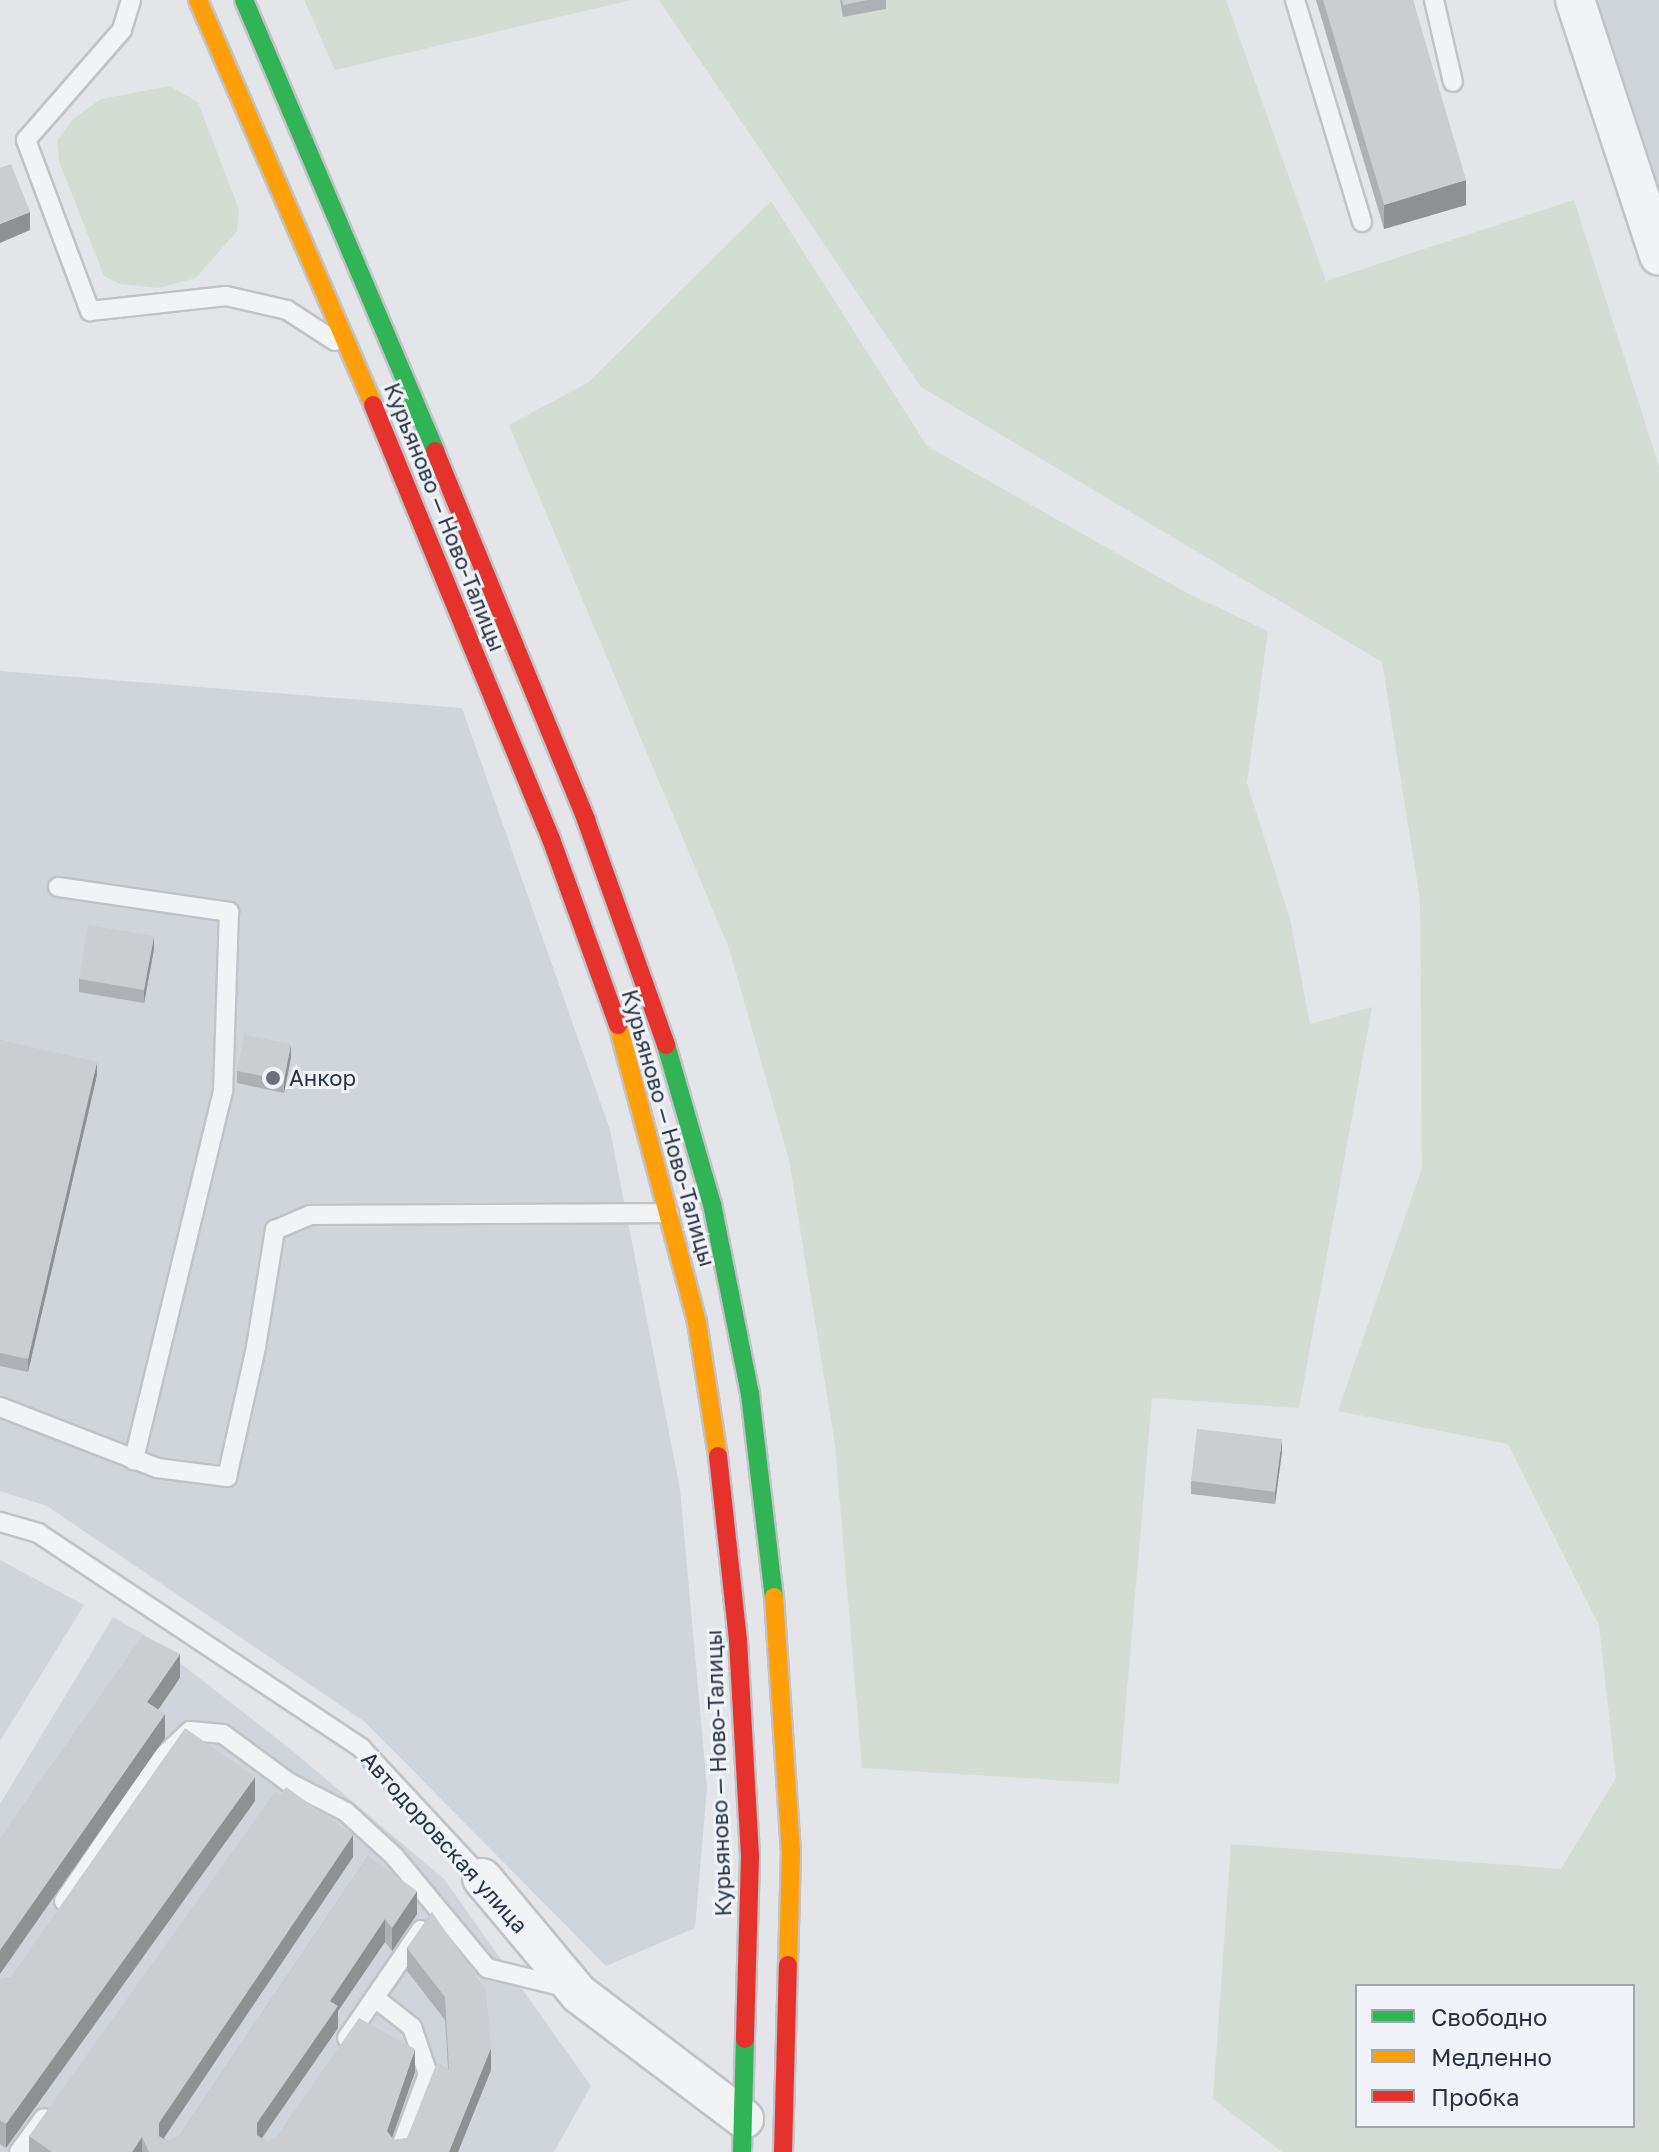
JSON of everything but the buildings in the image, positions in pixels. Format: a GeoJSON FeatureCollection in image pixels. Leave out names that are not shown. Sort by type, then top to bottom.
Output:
{"type":"FeatureCollection","features":[{"type":"Feature","properties":{"kind":"main road","name":"Курьяново — Ново-Талицы"},"geometry":{"type":"LineString","coordinates":[[198,0],[350,349],[551,839],[622,1037],[669,1213],[713,1408],[738,1641],[750,1857],[743,2135]]}},
{"type":"Feature","properties":{"kind":"main road","name":"Курьяново — Ново-Талицы"},"geometry":{"type":"LineString","coordinates":[[244,0],[586,820],[661,1028],[712,1204],[750,1394],[778,1629],[791,1851],[783,2152]]}},
{"type":"Feature","properties":{"kind":"street"},"geometry":{"type":"LineString","coordinates":[[1575,0],[1659,256]]}},
{"type":"Feature","properties":{"kind":"street","name":"Автодоровская улица"},"geometry":{"type":"LineString","coordinates":[[482,1878],[575,1990],[743,2135]]}},
{"type":"Feature","properties":{"kind":"lane"},"geometry":{"type":"LineString","coordinates":[[131,0],[122,30],[26,140],[90,311],[226,296],[287,310],[350,349]]}},
{"type":"Feature","properties":{"kind":"lane"},"geometry":{"type":"LineString","coordinates":[[1295,0],[1362,222]]}},
{"type":"Feature","properties":{"kind":"lane"},"geometry":{"type":"LineString","coordinates":[[1434,0],[1453,82]]}},
{"type":"Feature","properties":{"kind":"lane"},"geometry":{"type":"LineString","coordinates":[[58,887],[229,912],[223,1091],[134,1460]]}},
{"type":"Feature","properties":{"kind":"lane"},"geometry":{"type":"LineString","coordinates":[[0,1407],[157,1468],[227,1477],[256,1347],[275,1230],[310,1215],[669,1213]]}},
{"type":"Feature","properties":{"kind":"lane","name":"Автодоровская улица"},"geometry":{"type":"LineString","coordinates":[[0,1522],[38,1533],[361,1748],[482,1878]]}},
{"type":"Feature","properties":{"kind":"lane"},"geometry":{"type":"LineString","coordinates":[[54,1916],[162,1757],[190,1731],[223,1734],[280,1787],[346,1812],[374,1848],[440,1912],[487,1968],[575,1990]]}},
{"type":"Feature","properties":{"kind":"lane"},"geometry":{"type":"LineString","coordinates":[[331,2061],[429,1918],[440,1912]]}},
{"type":"Feature","properties":{"kind":"lane"},"geometry":{"type":"LineString","coordinates":[[375,1998],[412,2027],[428,2074],[399,2152]]}},
{"type":"Feature","properties":{"kind":"lane"},"geometry":{"type":"LineString","coordinates":[[19,2152],[56,2101]]}},
{"type":"Feature","properties":{"kind":"shaded area"},"geometry":{"type":"Polygon","coordinates":[[[304,0],[631,0],[335,70],[304,0]]]}},
{"type":"Feature","properties":{"kind":"shaded area"},"geometry":{"type":"Polygon","coordinates":[[[659,0],[1226,0],[1326,281],[1574,200],[1659,466],[1659,2152],[1282,2152],[1213,2099],[1231,1844],[1561,1869],[1616,1778],[1599,1625],[1508,1444],[1338,1411],[1422,1168],[1420,900],[1382,662],[921,387],[659,0]]]}},
{"type":"Feature","properties":{"kind":"shaded area"},"geometry":{"type":"Polygon","coordinates":[[[1594,0],[1659,0],[1659,188],[1598,11],[1594,0]]]}},
{"type":"Feature","properties":{"kind":"shaded area"},"geometry":{"type":"Polygon","coordinates":[[[170,86],[198,102],[239,210],[237,231],[196,278],[158,288],[120,284],[104,276],[59,161],[57,141],[73,119],[101,99],[170,86]]]}},
{"type":"Feature","properties":{"kind":"shaded area"},"geometry":{"type":"Polygon","coordinates":[[[771,201],[927,446],[1187,593],[1268,631],[1247,783],[1290,919],[1310,1024],[1372,1007],[1299,1408],[1152,1398],[1119,1784],[862,1768],[835,1445],[789,1160],[729,948],[509,425],[589,382],[771,201]]]}},
{"type":"Feature","properties":{"kind":"shaded area"},"geometry":{"type":"Polygon","coordinates":[[[0,671],[462,708],[610,1130],[680,1489],[707,1788],[695,1928],[606,1966],[365,1722],[47,1506],[0,1491],[0,671]]]}},
{"type":"Feature","properties":{"kind":"shaded area"},"geometry":{"type":"Polygon","coordinates":[[[0,1560],[84,1605],[0,1741],[0,1560]]]}},
{"type":"Feature","properties":{"kind":"shaded area"},"geometry":{"type":"Polygon","coordinates":[[[113,1617],[143,1634],[294,1752],[444,1879],[591,2086],[554,2152],[0,2152],[0,1804],[113,1617]]]}},
{"type":"Feature","properties":{"kind":"traffic: fast"},"geometry":{"type":"LineString","coordinates":[[244,0],[435,451]]}},
{"type":"Feature","properties":{"kind":"traffic: fast"},"geometry":{"type":"LineString","coordinates":[[666,1045],[712,1204],[750,1394],[774,1597]]}},
{"type":"Feature","properties":{"kind":"traffic: fast"},"geometry":{"type":"LineString","coordinates":[[742,2152],[745,2039]]}},
{"type":"Feature","properties":{"kind":"traffic: slow"},"geometry":{"type":"LineString","coordinates":[[198,0],[373,405]]}},
{"type":"Feature","properties":{"kind":"traffic: slow"},"geometry":{"type":"LineString","coordinates":[[618,1025],[697,1322],[718,1456]]}},
{"type":"Feature","properties":{"kind":"traffic: slow"},"geometry":{"type":"LineString","coordinates":[[774,1597],[791,1851],[788,1965]]}},
{"type":"Feature","properties":{"kind":"traffic: jam"},"geometry":{"type":"LineString","coordinates":[[373,405],[551,839],[618,1025]]}},
{"type":"Feature","properties":{"kind":"traffic: jam"},"geometry":{"type":"LineString","coordinates":[[435,451],[586,820],[666,1045]]}},
{"type":"Feature","properties":{"kind":"traffic: jam"},"geometry":{"type":"LineString","coordinates":[[718,1456],[738,1641],[750,1857],[745,2039]]}},
{"type":"Feature","properties":{"kind":"traffic: jam"},"geometry":{"type":"LineString","coordinates":[[783,2152],[788,1965]]}},
{"type":"Feature","properties":{"kind":"place","name":"Анкор"},"geometry":{"type":"Point","coordinates":[273,1078]}}]}
